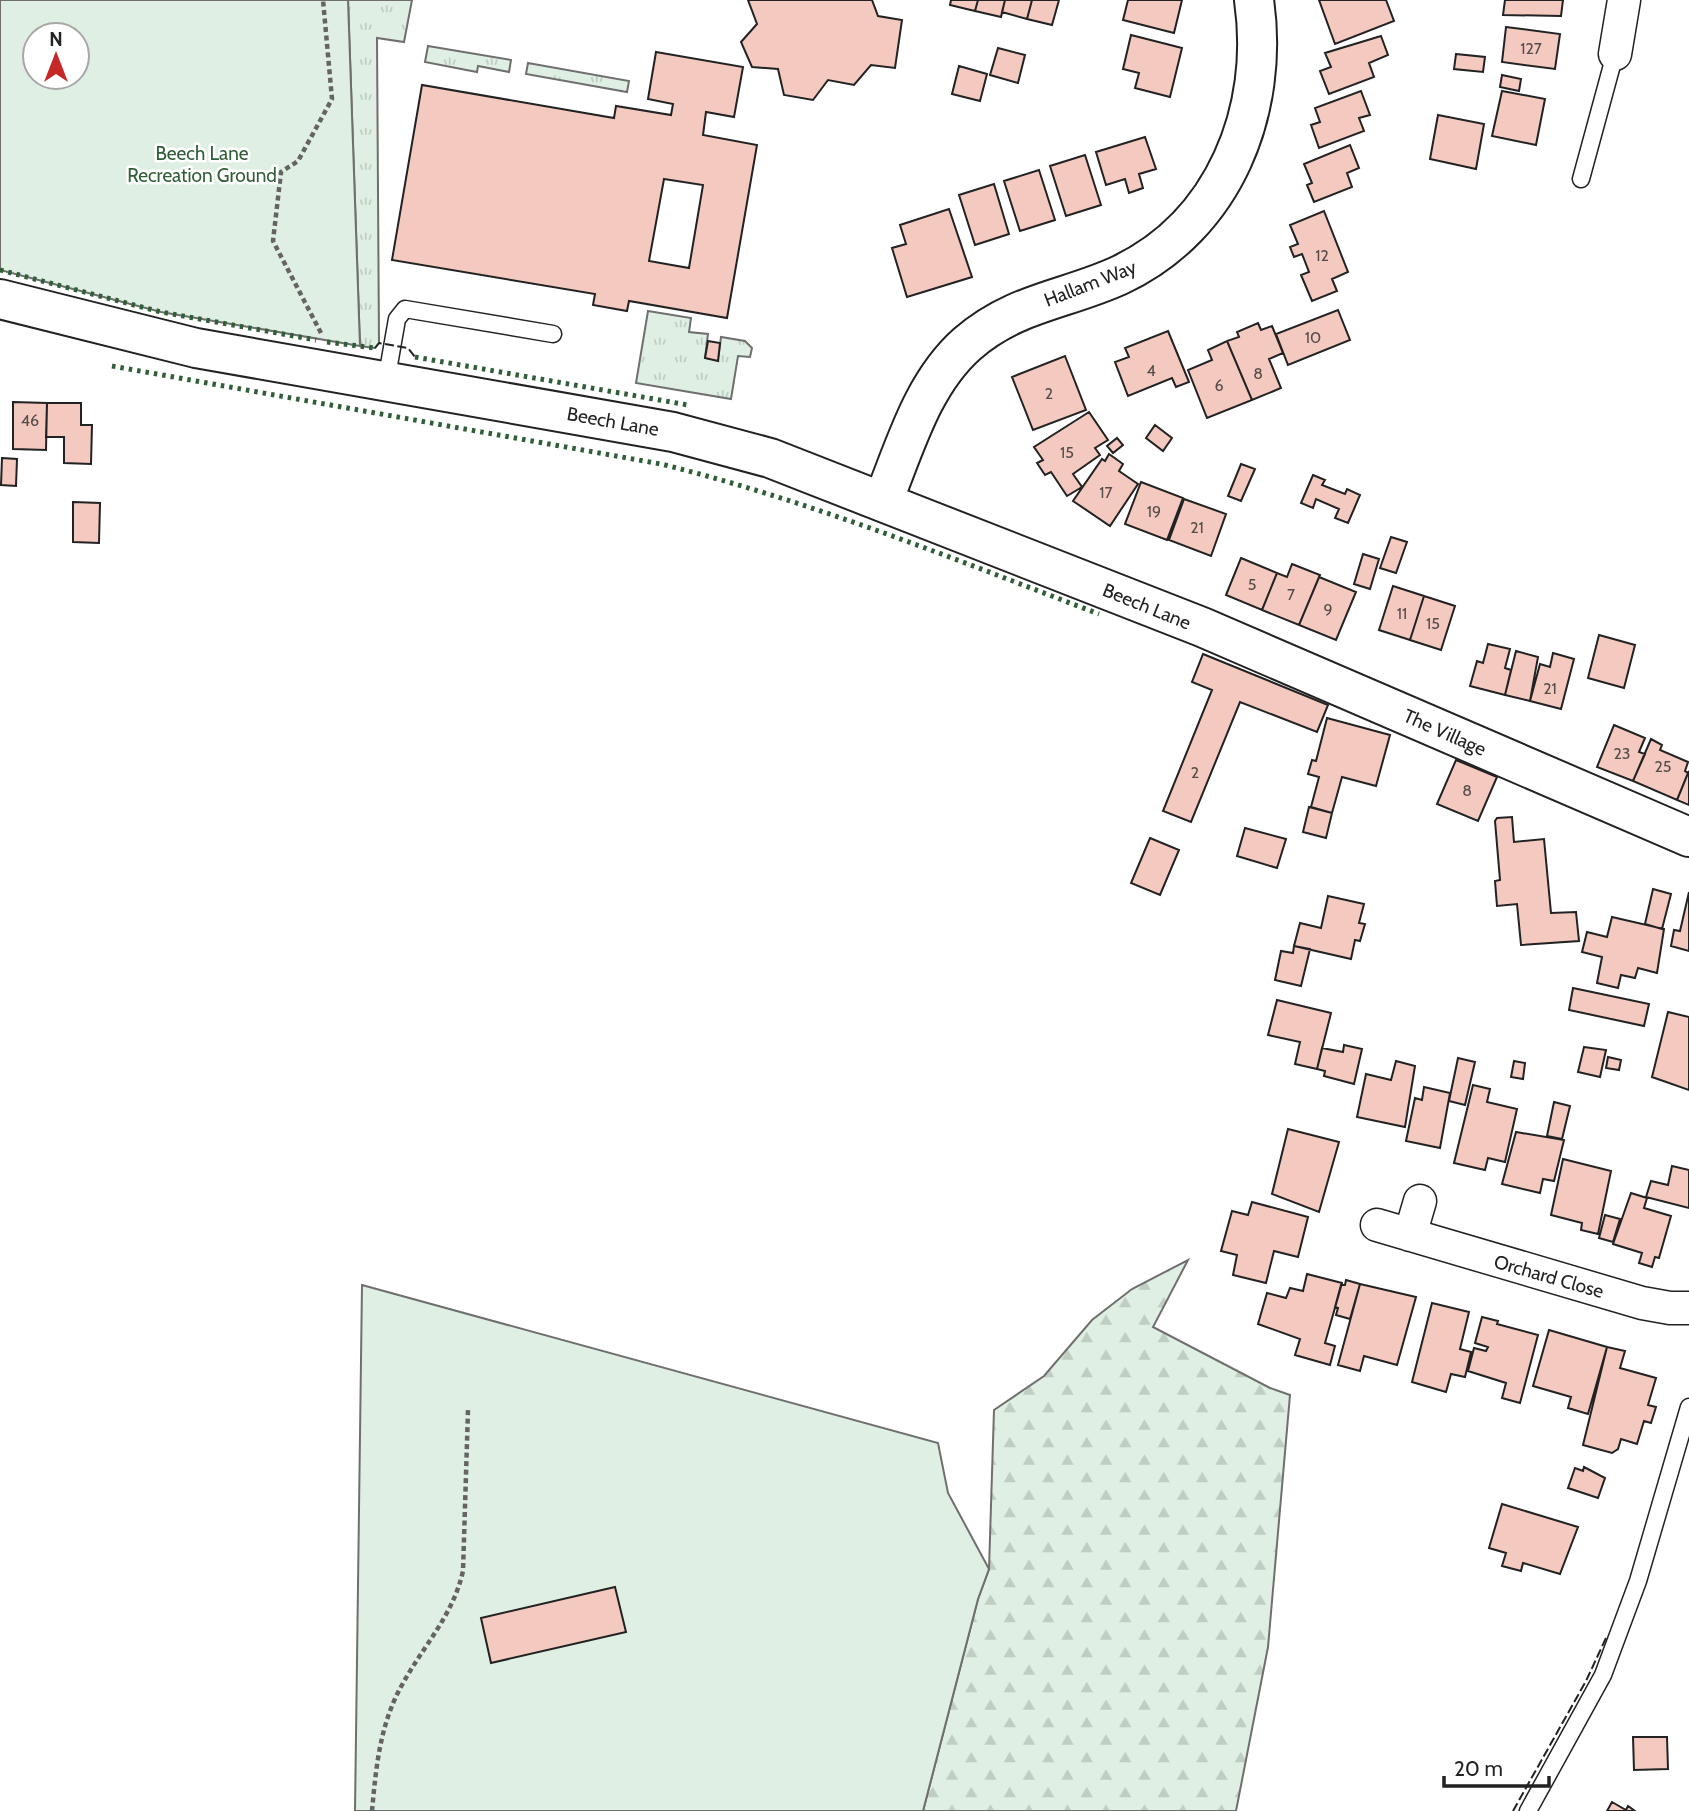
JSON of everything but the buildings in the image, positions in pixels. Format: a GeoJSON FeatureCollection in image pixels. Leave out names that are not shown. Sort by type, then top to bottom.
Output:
{"type":"FeatureCollection","features":[{"type":"Feature","properties":{"kind":"street","name":"Hallam Way"},"geometry":{"type":"LineString","coordinates":[[883,501],[925,398],[943,369],[968,343],[988,327],[1027,306],[1098,284],[1145,262],[1186,228],[1214,196],[1239,149],[1255,94],[1259,55],[1254,0]]}},
{"type":"Feature","properties":{"kind":"street"},"geometry":{"type":"LineString","coordinates":[[1615,54],[1631,17]]}},
{"type":"Feature","properties":{"kind":"street","name":"Beech Lane"},"geometry":{"type":"LineString","coordinates":[[0,299],[184,346],[708,440],[770,458],[1202,627]]}},
{"type":"Feature","properties":{"kind":"street","name":"The Village"},"geometry":{"type":"LineString","coordinates":[[1202,627],[1689,837]]}},
{"type":"Feature","properties":{"kind":"street"},"geometry":{"type":"LineString","coordinates":[[1410,1235],[1420,1201]]}},
{"type":"Feature","properties":{"kind":"street","name":"Orchard Close"},"geometry":{"type":"LineString","coordinates":[[1377,1225],[1642,1303],[1689,1308]]}},
{"type":"Feature","properties":{"kind":"lane"},"geometry":{"type":"LineString","coordinates":[[1581,178],[1615,54]]}},
{"type":"Feature","properties":{"kind":"lane"},"geometry":{"type":"LineString","coordinates":[[386,382],[397,319],[405,309],[552,334]]}},
{"type":"Feature","properties":{"kind":"lane"},"geometry":{"type":"LineString","coordinates":[[1528,1811],[1604,1675],[1638,1581],[1689,1408]]}},
{"type":"Feature","properties":{"kind":"path"},"geometry":{"type":"LineString","coordinates":[[317,369],[322,336],[273,241],[281,172],[298,160],[332,99],[323,0]]}},
{"type":"Feature","properties":{"kind":"path"},"geometry":{"type":"LineString","coordinates":[[372,1811],[377,1759],[386,1720],[402,1685],[457,1597],[463,1571],[468,1410]]}},
{"type":"Feature","properties":{"kind":"green space","name":"Beech Lane Recreation Ground"},"geometry":{"type":"Polygon","coordinates":[[[0,0],[348,0],[360,346],[161,312],[0,270],[0,0]]]}},
{"type":"Feature","properties":{"kind":"green space"},"geometry":{"type":"Polygon","coordinates":[[[348,0],[412,0],[404,42],[377,38],[379,343],[375,348],[360,346],[348,0]]]}},
{"type":"Feature","properties":{"kind":"green space"},"geometry":{"type":"Polygon","coordinates":[[[428,46],[511,60],[509,72],[478,66],[477,72],[425,62],[428,46]]]}},
{"type":"Feature","properties":{"kind":"green space"},"geometry":{"type":"Polygon","coordinates":[[[528,63],[629,81],[627,92],[526,74],[528,63]]]}},
{"type":"Feature","properties":{"kind":"green space"},"geometry":{"type":"Polygon","coordinates":[[[648,311],[691,318],[689,332],[708,334],[705,358],[718,360],[721,337],[745,341],[752,348],[750,357],[738,356],[731,399],[636,383],[648,311]]]}},
{"type":"Feature","properties":{"kind":"green space"},"geometry":{"type":"Polygon","coordinates":[[[1188,1260],[1153,1327],[1270,1388],[1290,1395],[1268,1647],[1236,1811],[923,1811],[978,1599],[989,1569],[994,1410],[1044,1376],[1092,1320],[1132,1289],[1188,1260]]]}},
{"type":"Feature","properties":{"kind":"green space"},"geometry":{"type":"Polygon","coordinates":[[[362,1285],[938,1443],[948,1493],[989,1569],[978,1599],[923,1811],[355,1811],[362,1285]]]}},
{"type":"Feature","properties":{"kind":"hedge"},"geometry":{"type":"LineString","coordinates":[[0,270],[161,312],[316,340]]}},
{"type":"Feature","properties":{"kind":"hedge"},"geometry":{"type":"LineString","coordinates":[[327,342],[375,348]]}},
{"type":"Feature","properties":{"kind":"hedge"},"geometry":{"type":"LineString","coordinates":[[415,357],[688,405]]}},
{"type":"Feature","properties":{"kind":"hedge"},"geometry":{"type":"LineString","coordinates":[[112,366],[661,464],[827,513],[1099,614]]}},
{"type":"Feature","properties":{"kind":"fence"},"geometry":{"type":"LineString","coordinates":[[375,348],[379,343],[408,348],[415,357]]}},
{"type":"Feature","properties":{"kind":"fence"},"geometry":{"type":"LineString","coordinates":[[1513,1811],[1586,1681],[1606,1638]]}}]}
